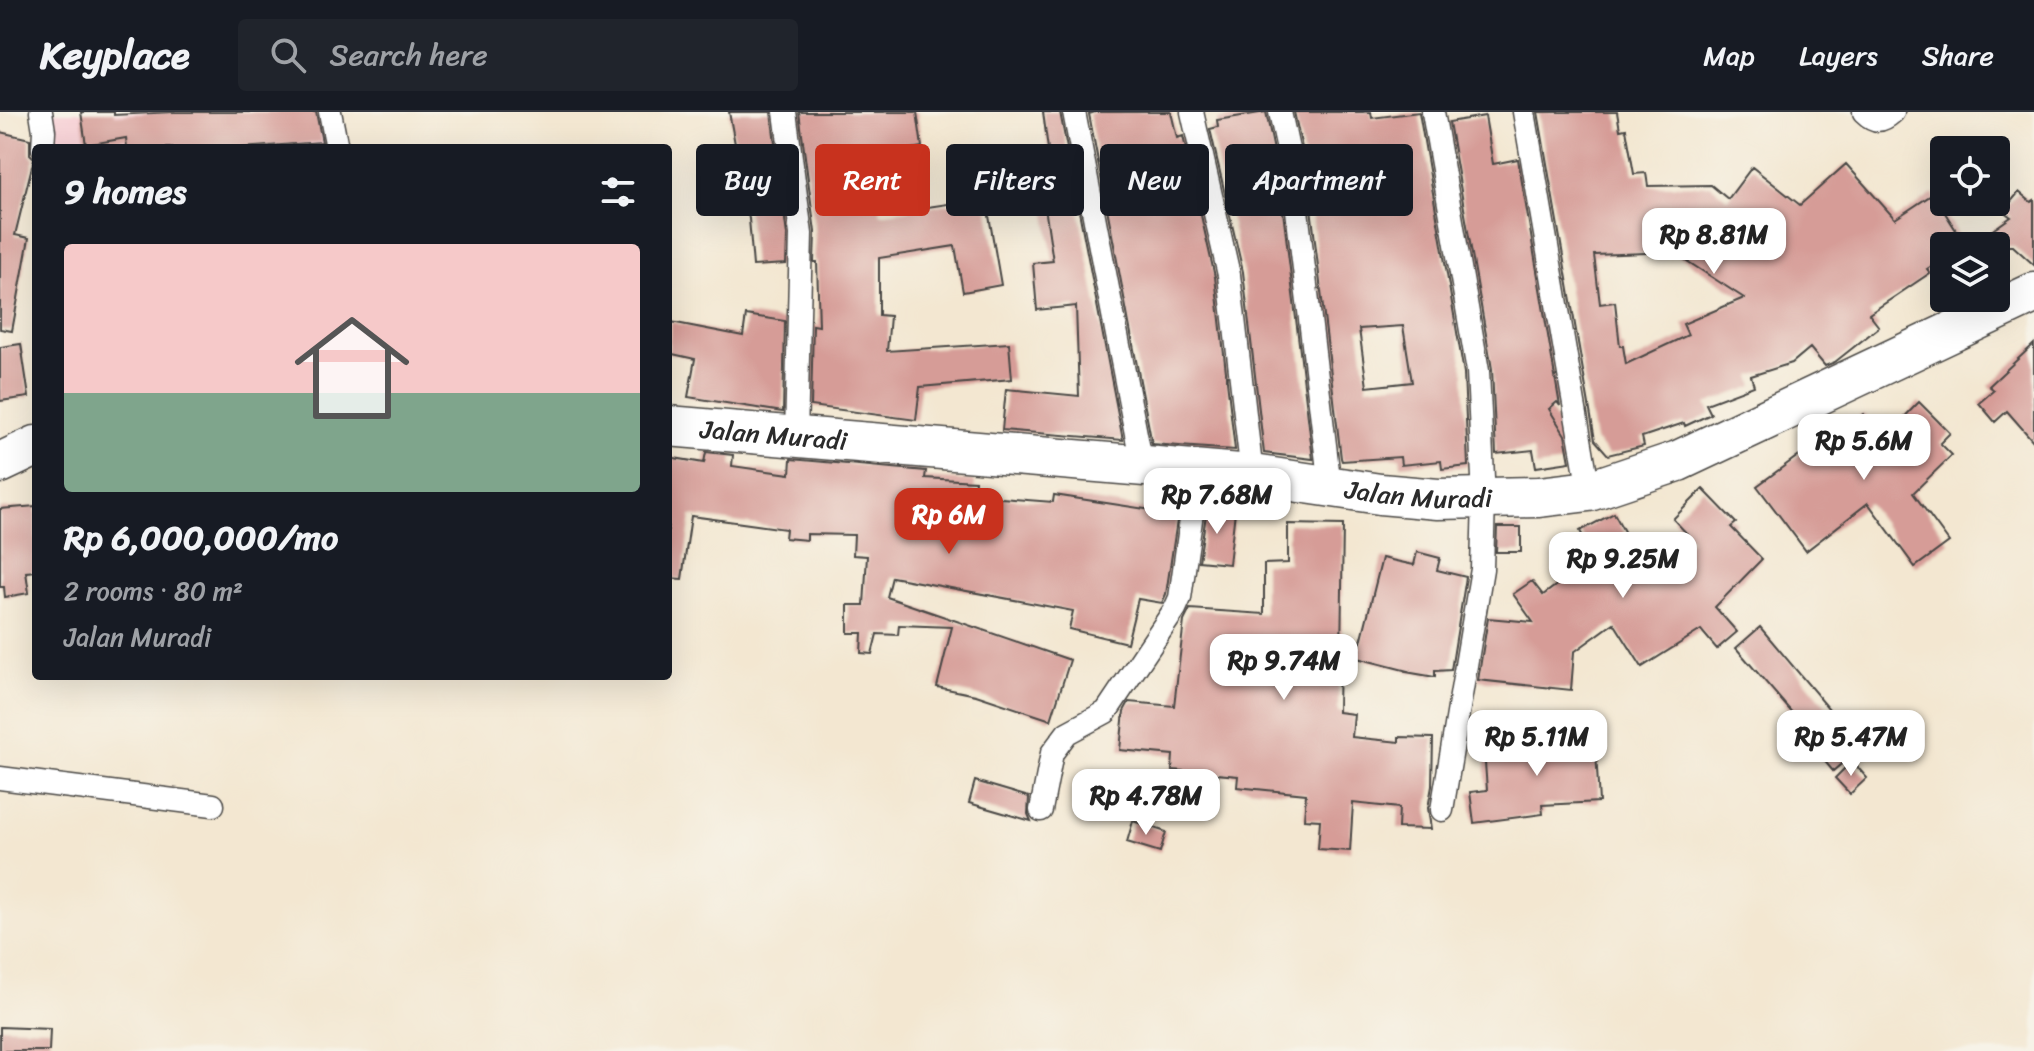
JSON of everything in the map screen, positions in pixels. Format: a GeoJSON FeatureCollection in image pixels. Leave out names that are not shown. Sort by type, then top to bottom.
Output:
{"type":"FeatureCollection","features":[{"type":"Feature","properties":{"kind":"highway","name":"Jalan Muradi"},"geometry":{"type":"LineString","coordinates":[[672,426],[1252,475],[1438,499],[1539,497],[1589,491],[1678,461],[2034,293]]}},
{"type":"Feature","properties":{"kind":"highway"},"geometry":{"type":"LineString","coordinates":[[0,463],[32,448]]}},
{"type":"Feature","properties":{"kind":"street"},"geometry":{"type":"LineString","coordinates":[[41,112],[43,144]]}},
{"type":"Feature","properties":{"kind":"street"},"geometry":{"type":"LineString","coordinates":[[330,112],[336,144]]}},
{"type":"Feature","properties":{"kind":"street"},"geometry":{"type":"LineString","coordinates":[[785,112],[801,234],[796,437]]}},
{"type":"Feature","properties":{"kind":"street"},"geometry":{"type":"LineString","coordinates":[[1074,112],[1142,465]]}},
{"type":"Feature","properties":{"kind":"street"},"geometry":{"type":"LineString","coordinates":[[1192,112],[1229,275],[1252,475]]}},
{"type":"Feature","properties":{"kind":"street"},"geometry":{"type":"LineString","coordinates":[[1280,112],[1292,168],[1330,487]]}},
{"type":"Feature","properties":{"kind":"street"},"geometry":{"type":"LineString","coordinates":[[1433,112],[1478,371],[1484,499],[1482,569],[1442,810]]}},
{"type":"Feature","properties":{"kind":"street"},"geometry":{"type":"LineString","coordinates":[[1524,112],[1589,491]]}},
{"type":"Feature","properties":{"kind":"street"},"geometry":{"type":"LineString","coordinates":[[1864,112],[1875,121],[1893,112]]}},
{"type":"Feature","properties":{"kind":"street"},"geometry":{"type":"LineString","coordinates":[[1041,810],[1052,753],[1067,733],[1106,712],[1175,609],[1180,598],[1198,470]]}},
{"type":"Feature","properties":{"kind":"street"},"geometry":{"type":"LineString","coordinates":[[0,778],[213,805]]}},
{"type":"Feature","properties":{"kind":"shaded area"},"geometry":{"type":"Polygon","coordinates":[[[48,112],[328,112],[333,144],[49,144],[48,112]]]}},
{"type":"Feature","properties":{"kind":"building"},"geometry":{"type":"Polygon","coordinates":[[[81,112],[114,112],[114,115],[316,112],[322,142],[127,144],[126,138],[86,144],[81,112]]]}},
{"type":"Feature","properties":{"kind":"building"},"geometry":{"type":"Polygon","coordinates":[[[729,112],[771,112],[775,144],[735,144],[729,112]]]}},
{"type":"Feature","properties":{"kind":"building"},"geometry":{"type":"Polygon","coordinates":[[[799,112],[917,112],[922,144],[815,144],[815,216],[930,216],[930,207],[946,204],[946,216],[989,216],[1001,285],[963,292],[955,246],[879,258],[879,315],[890,316],[887,351],[1009,343],[1012,379],[920,387],[916,420],[811,406],[813,325],[819,326],[815,232],[799,112]]]}},
{"type":"Feature","properties":{"kind":"building"},"geometry":{"type":"Polygon","coordinates":[[[1043,112],[1060,112],[1066,144],[1047,144],[1043,112]]]}},
{"type":"Feature","properties":{"kind":"building"},"geometry":{"type":"Polygon","coordinates":[[[1171,112],[1177,138],[1183,136],[1185,144],[1100,144],[1100,172],[1089,114],[1171,112]]]}},
{"type":"Feature","properties":{"kind":"building"},"geometry":{"type":"Polygon","coordinates":[[[1266,112],[1273,144],[1225,144],[1225,194],[1210,129],[1218,127],[1217,120],[1266,112]]]}},
{"type":"Feature","properties":{"kind":"building"},"geometry":{"type":"Polygon","coordinates":[[[1294,112],[1371,112],[1372,118],[1419,112],[1464,373],[1468,466],[1442,469],[1441,461],[1401,465],[1400,457],[1342,461],[1312,216],[1413,216],[1413,144],[1301,144],[1294,112]],[[1403,326],[1359,329],[1367,387],[1412,382],[1403,326]]]}},
{"type":"Feature","properties":{"kind":"building"},"geometry":{"type":"Polygon","coordinates":[[[1538,112],[1617,112],[1620,130],[1626,129],[1634,174],[1646,173],[1648,186],[1711,185],[1728,199],[1752,167],[1800,205],[1846,164],[1895,219],[1930,196],[1930,216],[1947,216],[1957,232],[1930,232],[1930,267],[1927,269],[1930,273],[1869,314],[1879,327],[1835,362],[1825,366],[1810,348],[1792,363],[1751,376],[1754,386],[1706,404],[1711,414],[1685,426],[1684,423],[1642,437],[1644,446],[1608,455],[1595,440],[1538,112]],[[1673,252],[1594,255],[1600,304],[1615,302],[1620,346],[1623,346],[1626,364],[1688,335],[1683,324],[1744,298],[1673,252]]]}},
{"type":"Feature","properties":{"kind":"building"},"geometry":{"type":"Polygon","coordinates":[[[1485,116],[1493,164],[1518,159],[1560,406],[1557,402],[1549,409],[1565,435],[1570,462],[1536,467],[1533,450],[1496,454],[1492,369],[1449,122],[1485,116]]]}},
{"type":"Feature","properties":{"kind":"building"},"geometry":{"type":"Polygon","coordinates":[[[0,132],[30,139],[32,166],[15,235],[29,238],[12,331],[0,329],[0,132]]]}},
{"type":"Feature","properties":{"kind":"building"},"geometry":{"type":"Polygon","coordinates":[[[2019,192],[2031,202],[2034,200],[2034,265],[2010,246],[2010,232],[1990,232],[2011,217],[2010,203],[2019,192]]]}},
{"type":"Feature","properties":{"kind":"building"},"geometry":{"type":"Polygon","coordinates":[[[748,216],[785,216],[786,264],[753,266],[748,216]]]}},
{"type":"Feature","properties":{"kind":"building"},"geometry":{"type":"Polygon","coordinates":[[[1046,216],[1080,216],[1123,440],[1002,430],[1006,389],[1079,396],[1076,306],[1037,310],[1033,263],[1053,261],[1046,216]]]}},
{"type":"Feature","properties":{"kind":"building"},"geometry":{"type":"Polygon","coordinates":[[[1108,216],[1201,216],[1215,277],[1235,450],[1152,444],[1108,216]]]}},
{"type":"Feature","properties":{"kind":"building"},"geometry":{"type":"Polygon","coordinates":[[[1230,216],[1284,216],[1313,459],[1264,453],[1243,272],[1230,216]]]}},
{"type":"Feature","properties":{"kind":"building"},"geometry":{"type":"Polygon","coordinates":[[[746,315],[785,321],[783,412],[688,397],[695,359],[672,354],[672,322],[743,336],[746,315]]]}},
{"type":"Feature","properties":{"kind":"building"},"geometry":{"type":"Polygon","coordinates":[[[21,344],[29,397],[0,401],[0,347],[21,344]]]}},
{"type":"Feature","properties":{"kind":"building"},"geometry":{"type":"Polygon","coordinates":[[[2034,344],[2034,442],[2007,411],[1995,422],[1979,403],[1994,390],[1989,386],[2034,344]]]}},
{"type":"Feature","properties":{"kind":"building"},"geometry":{"type":"Polygon","coordinates":[[[1919,402],[1950,433],[1940,443],[1952,455],[1913,493],[1949,542],[1915,567],[1868,503],[1806,551],[1757,486],[1821,439],[1864,414],[1880,442],[1919,402]]]}},
{"type":"Feature","properties":{"kind":"building"},"geometry":{"type":"Polygon","coordinates":[[[706,452],[733,455],[732,466],[790,474],[791,459],[926,471],[925,478],[975,481],[974,496],[1053,502],[1054,495],[1178,514],[1166,594],[1162,603],[1138,599],[1127,643],[1069,629],[1073,611],[892,577],[887,597],[1070,660],[1051,720],[976,695],[937,687],[952,627],[899,625],[898,635],[877,634],[872,654],[861,653],[862,633],[848,633],[848,605],[864,605],[867,556],[853,555],[854,535],[807,534],[807,540],[785,538],[786,529],[691,516],[682,579],[672,578],[672,458],[704,463],[706,452]]]}},
{"type":"Feature","properties":{"kind":"building"},"geometry":{"type":"Polygon","coordinates":[[[1703,489],[1736,523],[1731,527],[1762,559],[1715,607],[1737,632],[1717,649],[1701,630],[1642,667],[1614,623],[1574,652],[1571,690],[1478,680],[1488,618],[1533,622],[1513,594],[1532,581],[1543,595],[1594,557],[1580,531],[1614,513],[1633,548],[1636,546],[1653,574],[1692,539],[1673,519],[1703,489]]]}},
{"type":"Feature","properties":{"kind":"building"},"geometry":{"type":"Polygon","coordinates":[[[32,506],[32,571],[26,572],[29,593],[5,597],[4,587],[0,587],[0,509],[32,506]]]}},
{"type":"Feature","properties":{"kind":"building"},"geometry":{"type":"Polygon","coordinates":[[[1207,508],[1235,511],[1229,564],[1199,561],[1207,508]]]}},
{"type":"Feature","properties":{"kind":"building"},"geometry":{"type":"Polygon","coordinates":[[[1288,524],[1343,525],[1338,712],[1354,714],[1352,737],[1399,742],[1399,737],[1433,738],[1432,786],[1428,808],[1431,829],[1398,828],[1399,808],[1353,803],[1350,851],[1318,849],[1320,820],[1304,819],[1306,794],[1237,787],[1238,776],[1172,770],[1173,755],[1120,750],[1124,711],[1129,702],[1174,706],[1184,621],[1190,609],[1264,614],[1264,564],[1288,563],[1288,524]]]}},
{"type":"Feature","properties":{"kind":"building"},"geometry":{"type":"Polygon","coordinates":[[[1497,527],[1521,527],[1521,552],[1496,552],[1497,527]]]}},
{"type":"Feature","properties":{"kind":"building"},"geometry":{"type":"Polygon","coordinates":[[[1417,552],[1440,558],[1437,570],[1466,577],[1451,670],[1435,671],[1435,677],[1357,658],[1382,558],[1414,565],[1417,552]]]}},
{"type":"Feature","properties":{"kind":"building"},"geometry":{"type":"Polygon","coordinates":[[[1760,627],[1861,747],[1833,771],[1790,720],[1795,716],[1736,648],[1760,627]]]}},
{"type":"Feature","properties":{"kind":"building"},"geometry":{"type":"Polygon","coordinates":[[[1595,736],[1599,802],[1542,805],[1543,814],[1474,823],[1470,792],[1487,790],[1484,749],[1522,745],[1522,739],[1595,736]]]}},
{"type":"Feature","properties":{"kind":"building"},"geometry":{"type":"Polygon","coordinates":[[[1852,761],[1867,778],[1850,794],[1835,778],[1852,761]]]}},
{"type":"Feature","properties":{"kind":"building"},"geometry":{"type":"Polygon","coordinates":[[[975,781],[1029,797],[1028,814],[1031,821],[969,803],[975,781]]]}},
{"type":"Feature","properties":{"kind":"building"},"geometry":{"type":"Polygon","coordinates":[[[1133,821],[1166,832],[1160,852],[1127,842],[1133,821]]]}},
{"type":"Feature","properties":{"kind":"building"},"geometry":{"type":"Polygon","coordinates":[[[0,1027],[50,1029],[49,1051],[0,1051],[0,1027]]]}}]}
